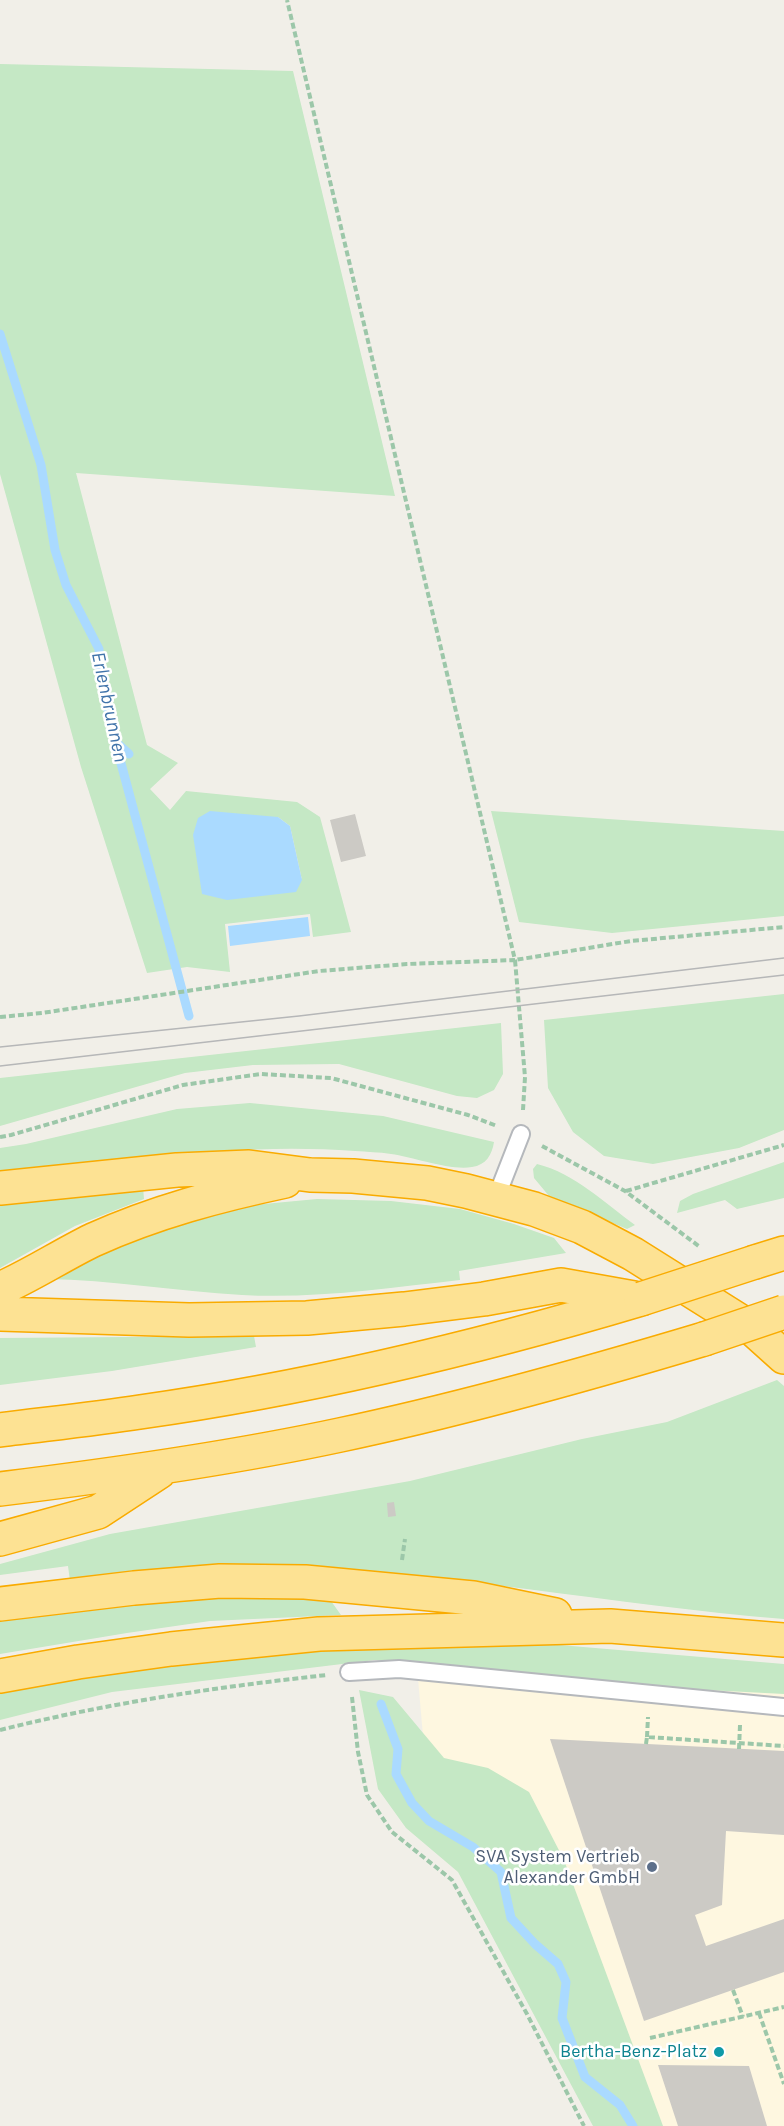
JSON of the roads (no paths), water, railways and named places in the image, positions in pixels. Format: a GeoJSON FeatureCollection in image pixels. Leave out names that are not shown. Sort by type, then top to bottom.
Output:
{"type":"FeatureCollection","features":[{"type":"Feature","properties":{"kind":"highway"},"geometry":{"type":"LineString","coordinates":[[0,1188],[177,1170],[249,1167],[310,1175],[353,1176],[427,1183],[496,1198],[582,1227],[633,1254],[754,1330],[784,1357]]}},
{"type":"Feature","properties":{"kind":"highway"},"geometry":{"type":"LineString","coordinates":[[0,1289],[93,1240],[165,1212],[222,1195],[310,1175]]}},
{"type":"Feature","properties":{"kind":"highway"},"geometry":{"type":"LineString","coordinates":[[0,1430],[140,1413],[344,1375],[492,1341],[641,1299],[770,1257]]}},
{"type":"Feature","properties":{"kind":"highway"},"geometry":{"type":"LineString","coordinates":[[0,1314],[189,1320],[307,1318],[484,1299],[561,1285],[641,1299]]}},
{"type":"Feature","properties":{"kind":"highway"},"geometry":{"type":"LineString","coordinates":[[0,1489],[168,1466],[339,1435],[434,1414],[520,1392],[704,1339],[784,1312]]}},
{"type":"Feature","properties":{"kind":"highway"},"geometry":{"type":"LineString","coordinates":[[0,1539],[98,1512],[168,1466]]}},
{"type":"Feature","properties":{"kind":"highway"},"geometry":{"type":"LineString","coordinates":[[0,1604],[135,1588],[220,1581],[305,1582],[473,1598],[610,1626]]}},
{"type":"Feature","properties":{"kind":"highway"},"geometry":{"type":"LineString","coordinates":[[0,1676],[171,1649],[319,1634],[610,1626],[784,1640]]}},
{"type":"Feature","properties":{"kind":"lane"},"geometry":{"type":"LineString","coordinates":[[496,1198],[521,1134]]}},
{"type":"Feature","properties":{"kind":"lane"},"geometry":{"type":"LineString","coordinates":[[349,1672],[399,1669],[784,1707]]}},
{"type":"Feature","properties":{"kind":"water"},"geometry":{"type":"Polygon","coordinates":[[[210,811],[278,817],[290,826],[302,880],[296,892],[227,900],[202,894],[193,835],[198,818],[210,811]]]}},
{"type":"Feature","properties":{"kind":"water"},"geometry":{"type":"Polygon","coordinates":[[[308,917],[310,936],[230,946],[228,926],[308,917]]]}},
{"type":"Feature","properties":{"kind":"waterway","name":"Erlenbrunnen"},"geometry":{"type":"LineString","coordinates":[[0,334],[41,465],[55,550],[66,585],[99,649],[100,674],[115,741],[189,1016]]}},
{"type":"Feature","properties":{"kind":"waterway"},"geometry":{"type":"LineString","coordinates":[[115,741],[129,754]]}},
{"type":"Feature","properties":{"kind":"waterway","name":"Erlenbrunnen"},"geometry":{"type":"LineString","coordinates":[[381,1704],[398,1749],[396,1774],[412,1803],[429,1821],[473,1847],[501,1872],[511,1918],[558,1964],[566,1982],[562,2018],[585,2077],[620,2105],[633,2126]]}},
{"type":"Feature","properties":{"kind":"tram line"},"geometry":{"type":"LineString","coordinates":[[0,1047],[299,1016],[784,958]]}},
{"type":"Feature","properties":{"kind":"tram line"},"geometry":{"type":"LineString","coordinates":[[0,1066],[784,975]]}},
{"type":"Feature","properties":{"kind":"place","name":"SVA System Vertrieb Alexander GmbH"},"geometry":{"type":"Point","coordinates":[652,1867]}},
{"type":"Feature","properties":{"kind":"place","name":"Bertha-Benz-Platz"},"geometry":{"type":"Point","coordinates":[719,2052]}}]}
